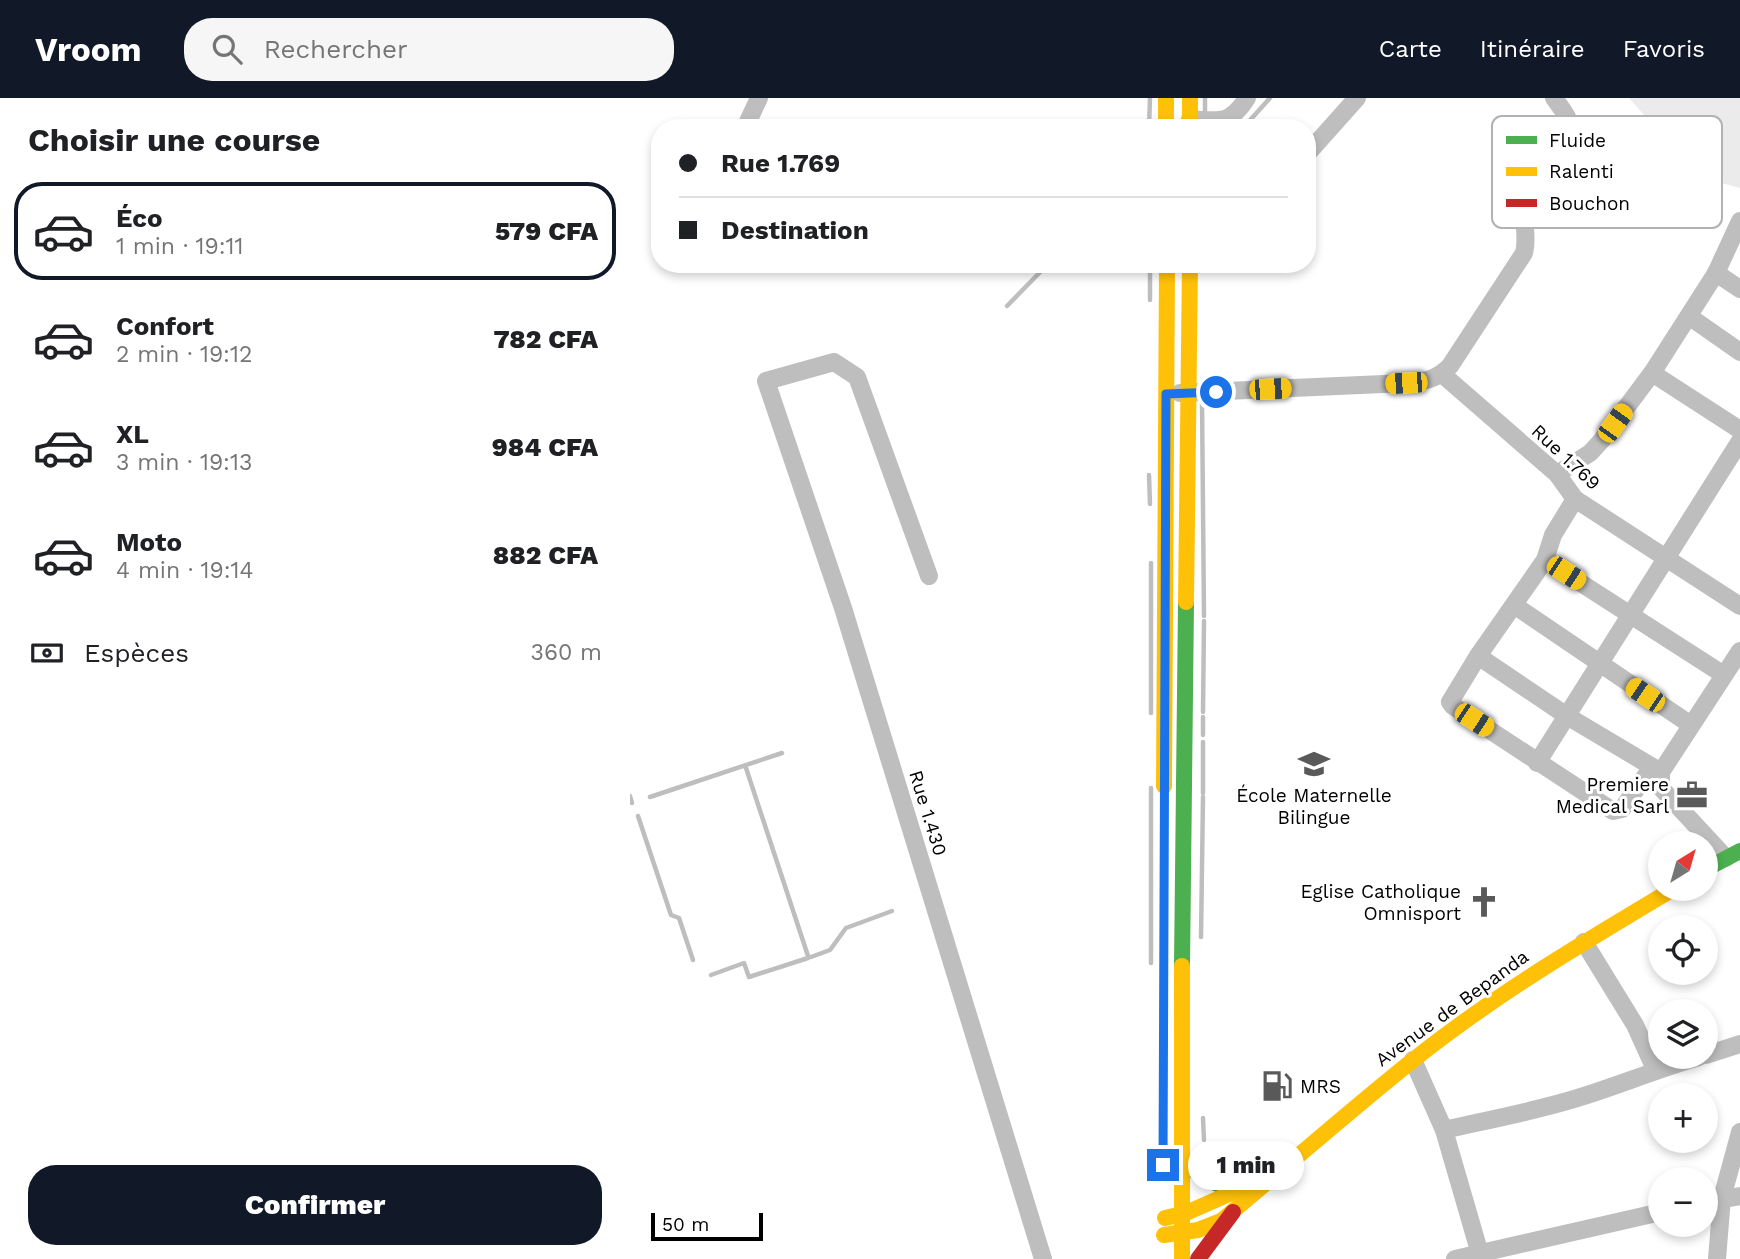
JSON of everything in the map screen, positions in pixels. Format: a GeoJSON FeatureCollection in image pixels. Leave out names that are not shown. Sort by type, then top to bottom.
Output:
{"type":"FeatureCollection","features":[{"type":"Feature","properties":{"kind":"main road"},"geometry":{"type":"LineString","coordinates":[[1166,98],[1166,119]]}},
{"type":"Feature","properties":{"kind":"main road"},"geometry":{"type":"LineString","coordinates":[[1190,98],[1190,119]]}},
{"type":"Feature","properties":{"kind":"main road"},"geometry":{"type":"LineString","coordinates":[[1164,803],[1167,273]]}},
{"type":"Feature","properties":{"kind":"main road"},"geometry":{"type":"LineString","coordinates":[[1182,1259],[1182,921],[1190,273]]}},
{"type":"Feature","properties":{"kind":"main road","name":"Avenue de Bepanda"},"geometry":{"type":"LineString","coordinates":[[1269,1180],[1233,1191],[1164,1227],[1182,1233],[1210,1227],[1233,1212],[1413,1060],[1500,997],[1653,901]]}},
{"type":"Feature","properties":{"kind":"main road"},"geometry":{"type":"LineString","coordinates":[[1182,1161],[1204,1178],[1233,1191]]}},
{"type":"Feature","properties":{"kind":"main road"},"geometry":{"type":"LineString","coordinates":[[1198,1259],[1233,1212]]}},
{"type":"Feature","properties":{"kind":"street"},"geometry":{"type":"LineString","coordinates":[[749,119],[759,98]]}},
{"type":"Feature","properties":{"kind":"street"},"geometry":{"type":"LineString","coordinates":[[1229,119],[1247,98]]}},
{"type":"Feature","properties":{"kind":"street"},"geometry":{"type":"LineString","coordinates":[[1316,145],[1357,98]]}},
{"type":"Feature","properties":{"kind":"street"},"geometry":{"type":"LineString","coordinates":[[1554,98],[1566,116]]}},
{"type":"Feature","properties":{"kind":"street"},"geometry":{"type":"LineString","coordinates":[[1557,474],[1590,453],[1652,373],[1716,273],[1740,221]]}},
{"type":"Feature","properties":{"kind":"street"},"geometry":{"type":"LineString","coordinates":[[1166,394],[1430,381],[1450,366],[1524,253],[1528,241],[1527,228]]}},
{"type":"Feature","properties":{"kind":"street"},"geometry":{"type":"LineString","coordinates":[[1716,273],[1740,289]]}},
{"type":"Feature","properties":{"kind":"street"},"geometry":{"type":"LineString","coordinates":[[1689,317],[1740,352]]}},
{"type":"Feature","properties":{"kind":"street","name":"Rue 1.430"},"geometry":{"type":"LineString","coordinates":[[929,576],[857,377],[834,362],[766,381],[843,608],[1043,1259]]}},
{"type":"Feature","properties":{"kind":"street"},"geometry":{"type":"LineString","coordinates":[[1652,373],[1740,430]]}},
{"type":"Feature","properties":{"kind":"street","name":"Rue 1.769"},"geometry":{"type":"LineString","coordinates":[[1442,374],[1557,474],[1576,499],[1740,606]]}},
{"type":"Feature","properties":{"kind":"street"},"geometry":{"type":"LineString","coordinates":[[1537,763],[1740,441]]}},
{"type":"Feature","properties":{"kind":"street"},"geometry":{"type":"LineString","coordinates":[[1576,499],[1553,535],[1545,559],[1452,696],[1450,702],[1453,706],[1537,763],[1618,812],[1656,770],[1691,725],[1740,651]]}},
{"type":"Feature","properties":{"kind":"street"},"geometry":{"type":"LineString","coordinates":[[1545,559],[1724,675]]}},
{"type":"Feature","properties":{"kind":"street"},"geometry":{"type":"LineString","coordinates":[[1514,605],[1691,725]]}},
{"type":"Feature","properties":{"kind":"street"},"geometry":{"type":"LineString","coordinates":[[1478,656],[1567,716],[1656,770],[1661,788],[1733,854]]}},
{"type":"Feature","properties":{"kind":"street"},"geometry":{"type":"LineString","coordinates":[[1584,942],[1635,1025],[1648,1054]]}},
{"type":"Feature","properties":{"kind":"street"},"geometry":{"type":"LineString","coordinates":[[1718,1051],[1740,1044]]}},
{"type":"Feature","properties":{"kind":"street"},"geometry":{"type":"LineString","coordinates":[[1413,1060],[1444,1129],[1480,1254]]}},
{"type":"Feature","properties":{"kind":"street"},"geometry":{"type":"LineString","coordinates":[[1444,1129],[1521,1113],[1601,1091],[1655,1069]]}},
{"type":"Feature","properties":{"kind":"street"},"geometry":{"type":"LineString","coordinates":[[1717,1259],[1723,1199],[1740,1132]]}},
{"type":"Feature","properties":{"kind":"street"},"geometry":{"type":"LineString","coordinates":[[1455,1259],[1648,1215]]}},
{"type":"Feature","properties":{"kind":"shaded area"},"geometry":{"type":"Polygon","coordinates":[[[1629,98],[1740,98],[1740,188],[1722,183],[1722,116],[1645,116],[1629,98]]]}},
{"type":"Feature","properties":{"kind":"waterway"},"geometry":{"type":"LineString","coordinates":[[1149,119],[1150,98]]}},
{"type":"Feature","properties":{"kind":"waterway"},"geometry":{"type":"LineString","coordinates":[[1205,98],[1205,115]]}},
{"type":"Feature","properties":{"kind":"waterway"},"geometry":{"type":"LineString","coordinates":[[1251,119],[1270,98]]}},
{"type":"Feature","properties":{"kind":"waterway"},"geometry":{"type":"LineString","coordinates":[[1007,306],[1039,273]]}},
{"type":"Feature","properties":{"kind":"waterway"},"geometry":{"type":"LineString","coordinates":[[1150,273],[1150,300]]}},
{"type":"Feature","properties":{"kind":"waterway"},"geometry":{"type":"LineString","coordinates":[[1202,400],[1204,616]]}},
{"type":"Feature","properties":{"kind":"waterway"},"geometry":{"type":"LineString","coordinates":[[1149,475],[1150,504]]}},
{"type":"Feature","properties":{"kind":"waterway"},"geometry":{"type":"LineString","coordinates":[[1151,563],[1151,713]]}},
{"type":"Feature","properties":{"kind":"waterway"},"geometry":{"type":"LineString","coordinates":[[1203,712],[1204,621]]}},
{"type":"Feature","properties":{"kind":"waterway"},"geometry":{"type":"LineString","coordinates":[[1203,717],[1203,735]]}},
{"type":"Feature","properties":{"kind":"waterway"},"geometry":{"type":"LineString","coordinates":[[1203,742],[1203,793]]}},
{"type":"Feature","properties":{"kind":"waterway"},"geometry":{"type":"LineString","coordinates":[[650,797],[782,753]]}},
{"type":"Feature","properties":{"kind":"waterway"},"geometry":{"type":"LineString","coordinates":[[746,768],[808,956]]}},
{"type":"Feature","properties":{"kind":"waterway"},"geometry":{"type":"LineString","coordinates":[[1151,788],[1151,963]]}},
{"type":"Feature","properties":{"kind":"waterway"},"geometry":{"type":"LineString","coordinates":[[630,796],[632,803]]}},
{"type":"Feature","properties":{"kind":"waterway"},"geometry":{"type":"LineString","coordinates":[[1201,937],[1203,797]]}},
{"type":"Feature","properties":{"kind":"waterway"},"geometry":{"type":"LineString","coordinates":[[638,816],[671,915],[679,918],[693,960]]}},
{"type":"Feature","properties":{"kind":"waterway"},"geometry":{"type":"LineString","coordinates":[[811,957],[830,950],[846,928],[892,911]]}},
{"type":"Feature","properties":{"kind":"waterway"},"geometry":{"type":"LineString","coordinates":[[711,975],[744,963],[749,977],[808,958]]}},
{"type":"Feature","properties":{"kind":"waterway"},"geometry":{"type":"LineString","coordinates":[[1203,1118],[1204,1140]]}},
{"type":"Feature","properties":{"kind":"traffic: fast"},"geometry":{"type":"LineString","coordinates":[[1182,966],[1186,602]]}},
{"type":"Feature","properties":{"kind":"traffic: fast"},"geometry":{"type":"LineString","coordinates":[[1718,863],[1740,851]]}},
{"type":"Feature","properties":{"kind":"traffic: fast"},"geometry":{"type":"LineString","coordinates":[[1182,1161],[1204,1178],[1233,1191]]}},
{"type":"Feature","properties":{"kind":"traffic: slow"},"geometry":{"type":"LineString","coordinates":[[1166,98],[1166,119]]}},
{"type":"Feature","properties":{"kind":"traffic: slow"},"geometry":{"type":"LineString","coordinates":[[1190,98],[1190,119]]}},
{"type":"Feature","properties":{"kind":"traffic: slow"},"geometry":{"type":"LineString","coordinates":[[1164,786],[1167,273]]}},
{"type":"Feature","properties":{"kind":"traffic: slow"},"geometry":{"type":"LineString","coordinates":[[1186,602],[1190,273]]}},
{"type":"Feature","properties":{"kind":"traffic: slow"},"geometry":{"type":"LineString","coordinates":[[1164,1235],[1198,1230],[1221,1221],[1364,1100],[1474,1014],[1653,901]]}},
{"type":"Feature","properties":{"kind":"traffic: slow"},"geometry":{"type":"LineString","coordinates":[[1182,966],[1182,1259]]}},
{"type":"Feature","properties":{"kind":"traffic: slow"},"geometry":{"type":"LineString","coordinates":[[1165,1218],[1186,1213],[1245,1187]]}},
{"type":"Feature","properties":{"kind":"traffic: jam"},"geometry":{"type":"LineString","coordinates":[[1198,1259],[1233,1212]]}},
{"type":"Feature","properties":{"kind":"place","name":"École Maternelle Bilingue"},"geometry":{"type":"Point","coordinates":[1314,764]}},
{"type":"Feature","properties":{"kind":"place","name":"Premiere Medical Sarl"},"geometry":{"type":"Point","coordinates":[1692,795]}},
{"type":"Feature","properties":{"kind":"place","name":"Eglise Catholique Omnisport"},"geometry":{"type":"Point","coordinates":[1484,902]}},
{"type":"Feature","properties":{"kind":"place","name":"MRS"},"geometry":{"type":"Point","coordinates":[1277,1086]}},
{"type":"Feature","properties":{"kind":"route"},"geometry":{"type":"LineString","coordinates":[[1163,1165],[1166,394],[1216,392]]}}]}
